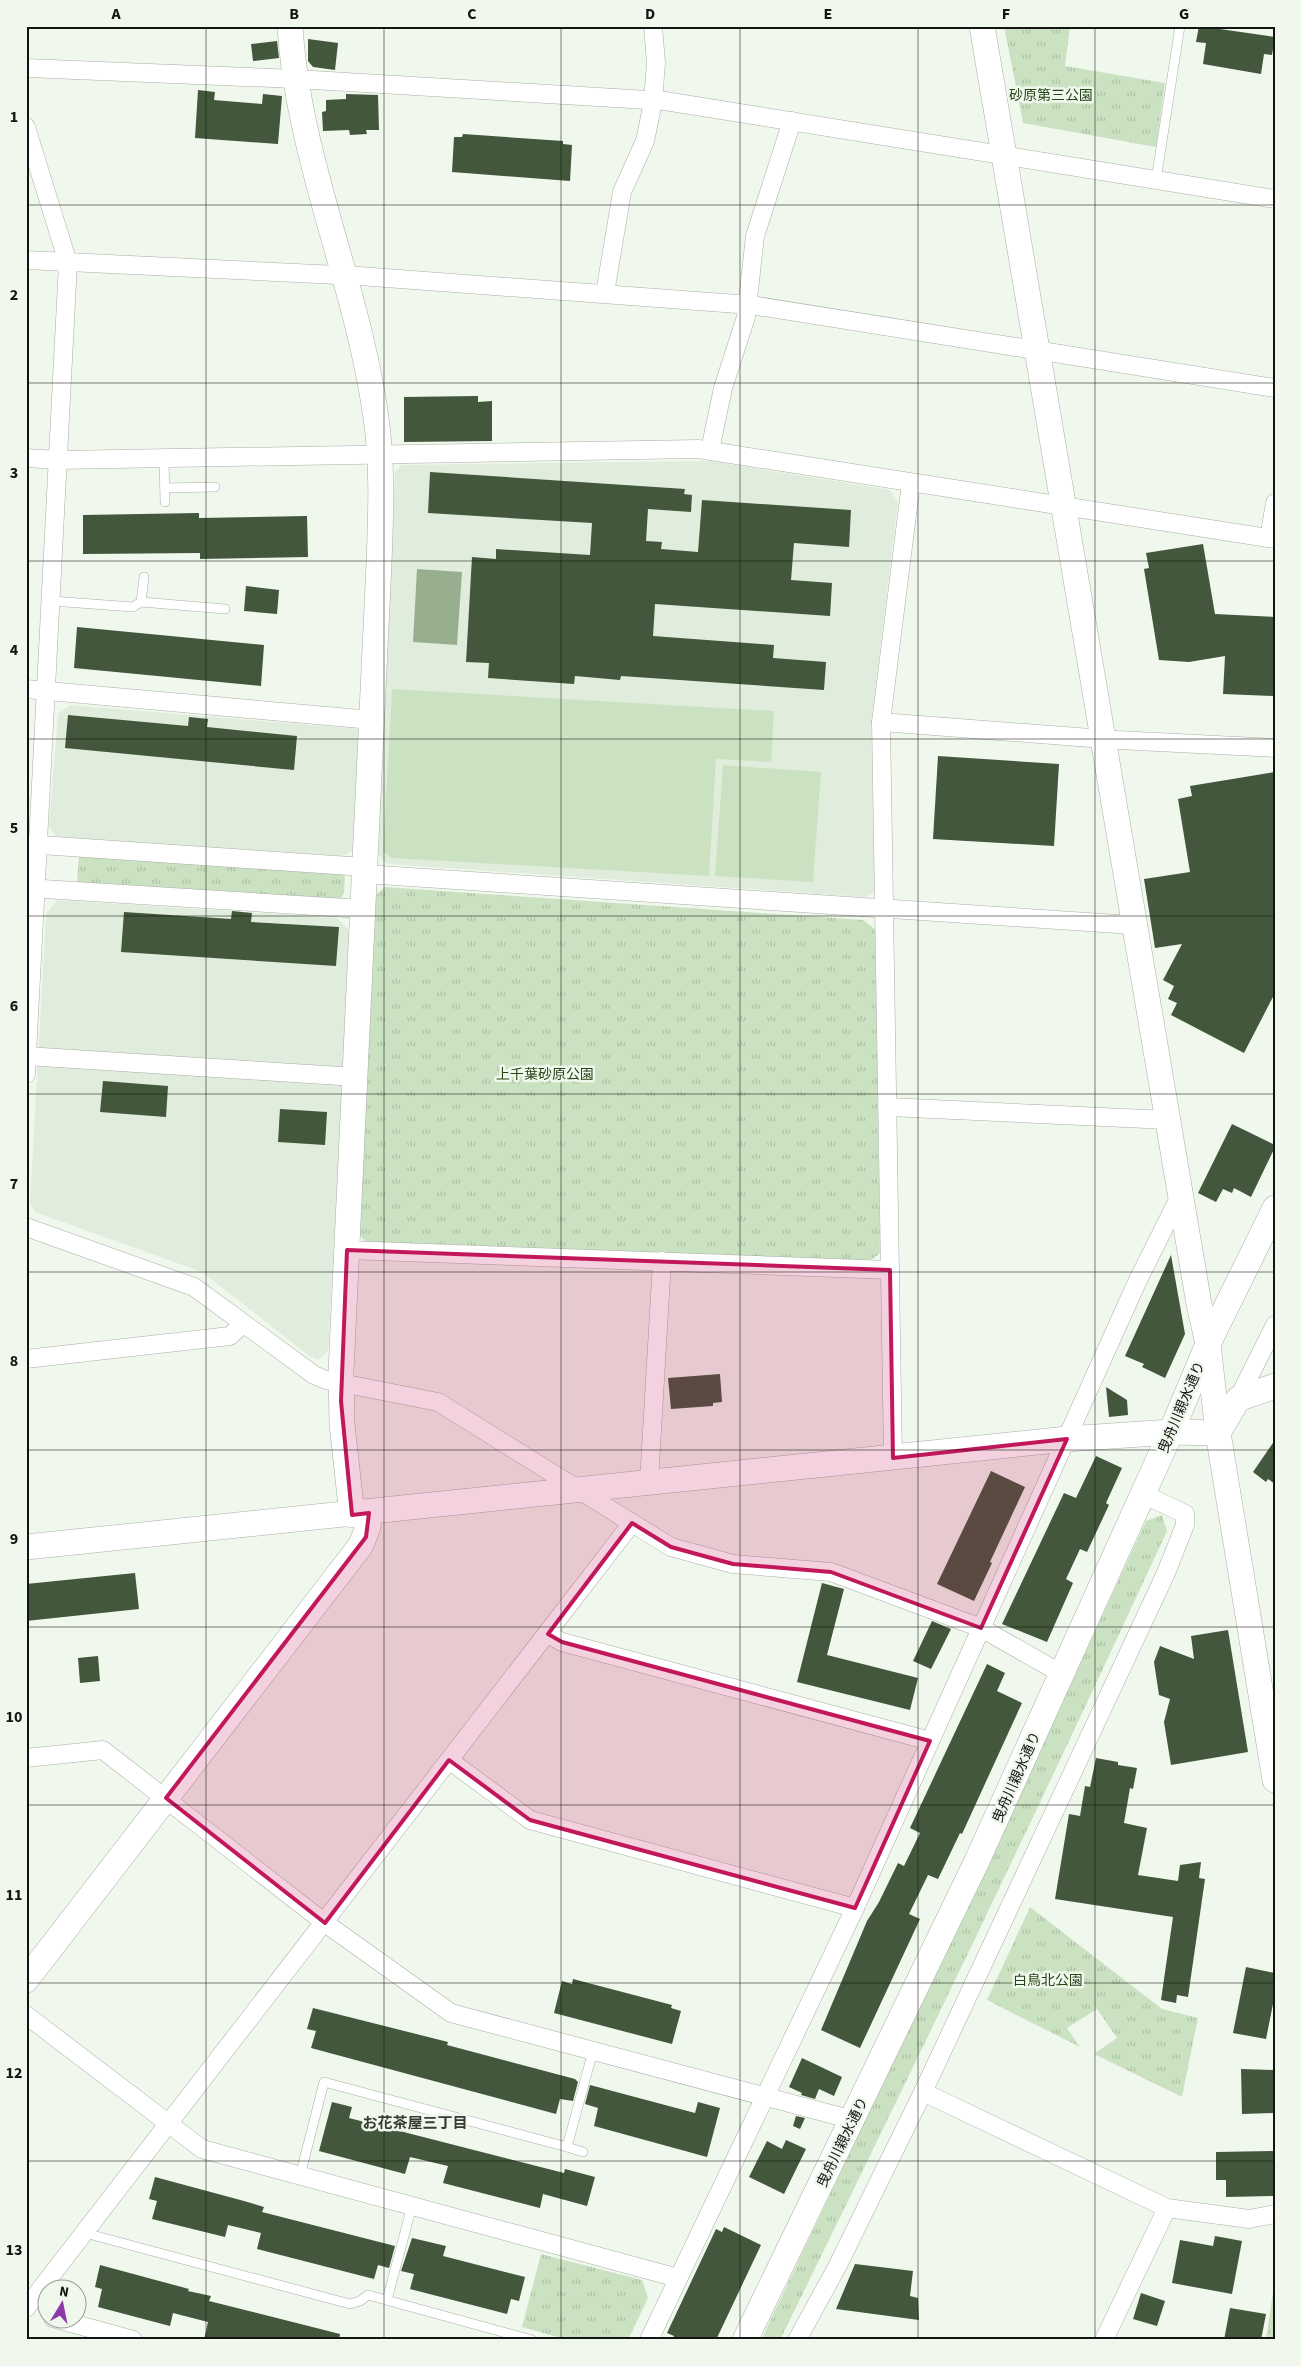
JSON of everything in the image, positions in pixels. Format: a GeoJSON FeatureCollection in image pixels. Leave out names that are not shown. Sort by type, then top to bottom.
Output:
{"type":"FeatureCollection","features":[{"type":"Feature","properties":{"kind":"street"},"geometry":{"type":"LineString","coordinates":[[26,1980],[361,1545],[368,1527],[360,1514],[342,1424],[341,1383],[381,514],[380,454],[372,393],[344,275],[305,127],[296,79],[290,26]]}},
{"type":"Feature","properties":{"kind":"street"},"geometry":{"type":"LineString","coordinates":[[605,293],[622,192],[645,140],[653,102],[656,63],[653,26]]}},
{"type":"Feature","properties":{"kind":"street"},"geometry":{"type":"LineString","coordinates":[[982,26],[1180,1194],[1208,1344],[1218,1433],[1273,1753],[1275,1780]]}},
{"type":"Feature","properties":{"kind":"street"},"geometry":{"type":"LineString","coordinates":[[26,68],[296,79],[653,102],[665,101],[1275,199]]}},
{"type":"Feature","properties":{"kind":"street"},"geometry":{"type":"LineString","coordinates":[[710,450],[723,388],[746,317],[755,236],[792,121]]}},
{"type":"Feature","properties":{"kind":"street"},"geometry":{"type":"LineString","coordinates":[[26,127],[68,263],[47,691],[33,845],[26,1074]]}},
{"type":"Feature","properties":{"kind":"street"},"geometry":{"type":"LineString","coordinates":[[26,260],[344,275],[747,304],[1275,388]]}},
{"type":"Feature","properties":{"kind":"street"},"geometry":{"type":"LineString","coordinates":[[26,458],[59,460],[710,450],[911,483],[1272,538],[1275,503]]}},
{"type":"Feature","properties":{"kind":"street"},"geometry":{"type":"LineString","coordinates":[[893,1458],[889,1107],[881,722],[911,483]]}},
{"type":"Feature","properties":{"kind":"street"},"geometry":{"type":"LineString","coordinates":[[26,689],[372,720]]}},
{"type":"Feature","properties":{"kind":"street"},"geometry":{"type":"LineString","coordinates":[[881,722],[1104,739],[1275,748]]}},
{"type":"Feature","properties":{"kind":"street"},"geometry":{"type":"LineString","coordinates":[[33,845],[885,909],[1134,925]]}},
{"type":"Feature","properties":{"kind":"street"},"geometry":{"type":"LineString","coordinates":[[32,888],[363,909]]}},
{"type":"Feature","properties":{"kind":"street"},"geometry":{"type":"LineString","coordinates":[[27,1056],[356,1077]]}},
{"type":"Feature","properties":{"kind":"street"},"geometry":{"type":"LineString","coordinates":[[889,1107],[1168,1120]]}},
{"type":"Feature","properties":{"kind":"street"},"geometry":{"type":"LineString","coordinates":[[649,2340],[855,1908],[1138,1280],[1180,1194]]}},
{"type":"Feature","properties":{"kind":"street","name":"曳舟川親水通り"},"geometry":{"type":"LineString","coordinates":[[745,2340],[976,1863],[1171,1432],[1208,1344],[1275,1208]]}},
{"type":"Feature","properties":{"kind":"street"},"geometry":{"type":"LineString","coordinates":[[26,1228],[194,1287],[314,1375],[341,1383],[438,1402],[671,1547],[734,1564],[831,1572],[981,1628],[1062,1674]]}},
{"type":"Feature","properties":{"kind":"street"},"geometry":{"type":"LineString","coordinates":[[347,1250],[890,1270]]}},
{"type":"Feature","properties":{"kind":"street"},"geometry":{"type":"LineString","coordinates":[[649,1482],[662,1261]]}},
{"type":"Feature","properties":{"kind":"street"},"geometry":{"type":"LineString","coordinates":[[26,1359],[230,1336],[243,1324]]}},
{"type":"Feature","properties":{"kind":"street"},"geometry":{"type":"LineString","coordinates":[[1218,1433],[1238,1399],[1275,1325]]}},
{"type":"Feature","properties":{"kind":"street"},"geometry":{"type":"LineString","coordinates":[[1238,1399],[1275,1386]]}},
{"type":"Feature","properties":{"kind":"street"},"geometry":{"type":"LineString","coordinates":[[26,1547],[360,1514],[1067,1439],[1171,1432],[1218,1433]]}},
{"type":"Feature","properties":{"kind":"street"},"geometry":{"type":"LineString","coordinates":[[797,2340],[837,2267],[923,2092],[1097,1724],[1166,1573],[1185,1525],[1185,1514],[1143,1494]]}},
{"type":"Feature","properties":{"kind":"street"},"geometry":{"type":"LineString","coordinates":[[26,2308],[326,1923],[449,1760],[632,1524]]}},
{"type":"Feature","properties":{"kind":"street"},"geometry":{"type":"LineString","coordinates":[[548,1634],[562,1642],[930,1742]]}},
{"type":"Feature","properties":{"kind":"street"},"geometry":{"type":"LineString","coordinates":[[26,1758],[103,1750],[326,1923],[451,2013],[853,2120]]}},
{"type":"Feature","properties":{"kind":"street"},"geometry":{"type":"LineString","coordinates":[[449,1760],[530,1820],[855,1908]]}},
{"type":"Feature","properties":{"kind":"street"},"geometry":{"type":"LineString","coordinates":[[26,2015],[202,2149],[678,2278]]}},
{"type":"Feature","properties":{"kind":"street"},"geometry":{"type":"LineString","coordinates":[[923,2092],[1167,2208],[1249,2218],[1275,2214]]}},
{"type":"Feature","properties":{"kind":"street"},"geometry":{"type":"LineString","coordinates":[[1104,2340],[1167,2208]]}},
{"type":"Feature","properties":{"kind":"street"},"geometry":{"type":"LineString","coordinates":[[88,2328],[133,2340]]}},
{"type":"Feature","properties":{"kind":"lane"},"geometry":{"type":"LineString","coordinates":[[1156,180],[1180,26]]}},
{"type":"Feature","properties":{"kind":"lane"},"geometry":{"type":"LineString","coordinates":[[164,458],[165,502]]}},
{"type":"Feature","properties":{"kind":"lane"},"geometry":{"type":"LineString","coordinates":[[165,488],[215,487]]}},
{"type":"Feature","properties":{"kind":"lane"},"geometry":{"type":"LineString","coordinates":[[141,602],[144,577]]}},
{"type":"Feature","properties":{"kind":"lane"},"geometry":{"type":"LineString","coordinates":[[52,601],[132,607],[141,602],[225,609]]}},
{"type":"Feature","properties":{"kind":"lane"},"geometry":{"type":"LineString","coordinates":[[567,2147],[593,2051]]}},
{"type":"Feature","properties":{"kind":"lane"},"geometry":{"type":"LineString","coordinates":[[300,2176],[324,2082],[583,2152]]}},
{"type":"Feature","properties":{"kind":"lane"},"geometry":{"type":"LineString","coordinates":[[387,2300],[412,2206]]}},
{"type":"Feature","properties":{"kind":"lane"},"geometry":{"type":"LineString","coordinates":[[85,2233],[350,2304],[360,2301],[368,2295],[532,2340]]}},
{"type":"Feature","properties":{"kind":"highlighted area"},"geometry":{"type":"Polygon","coordinates":[[[347,1250],[890,1270],[893,1458],[1067,1439],[981,1628],[831,1572],[733,1564],[671,1547],[632,1523],[548,1634],[562,1642],[930,1741],[855,1908],[530,1820],[449,1760],[325,1923],[166,1798],[366,1537],[369,1513],[352,1515],[341,1401],[347,1250]]]}},
{"type":"Feature","properties":{"kind":"shaded area"},"geometry":{"type":"Polygon","coordinates":[[[710,461],[890,490],[898,502],[871,723],[875,891],[865,897],[387,864],[378,854],[351,851],[343,856],[57,837],[49,827],[58,714],[70,705],[383,731],[395,472],[402,465],[710,461]]]}},
{"type":"Feature","properties":{"kind":"shaded area"},"geometry":{"type":"Polygon","coordinates":[[[417,569],[462,572],[457,645],[413,642],[417,569]]]}},
{"type":"Feature","properties":{"kind":"shaded area"},"geometry":{"type":"Polygon","coordinates":[[[57,900],[337,918],[352,933],[328,1351],[318,1360],[308,1355],[202,1272],[35,1212],[30,1202],[46,914],[57,900]]]}},
{"type":"Feature","properties":{"kind":"green space","name":"砂原第三公園"},"geometry":{"type":"Polygon","coordinates":[[[1004,26],[1070,26],[1065,66],[1165,83],[1156,147],[1023,123],[1004,26]]]}},
{"type":"Feature","properties":{"kind":"green space"},"geometry":{"type":"Polygon","coordinates":[[[392,689],[774,711],[771,762],[716,759],[709,876],[391,858],[383,851],[392,689]]]}},
{"type":"Feature","properties":{"kind":"green space"},"geometry":{"type":"Polygon","coordinates":[[[723,765],[821,772],[813,882],[715,876],[723,765]]]}},
{"type":"Feature","properties":{"kind":"green space"},"geometry":{"type":"Polygon","coordinates":[[[79,854],[339,870],[345,876],[344,893],[340,900],[77,884],[79,854]]]}},
{"type":"Feature","properties":{"kind":"green space","name":"上千葉砂原公園"},"geometry":{"type":"Polygon","coordinates":[[[385,887],[863,920],[875,929],[880,1253],[871,1260],[369,1246],[359,1234],[376,895],[385,887]]]}},
{"type":"Feature","properties":{"kind":"green space"},"geometry":{"type":"Polygon","coordinates":[[[1162,1515],[1167,1531],[879,2138],[780,2340],[761,2340],[1022,1790],[1146,1521],[1162,1515]]]}},
{"type":"Feature","properties":{"kind":"green space","name":"白鳥北公園"},"geometry":{"type":"Polygon","coordinates":[[[1030,1907],[1162,2009],[1198,2018],[1182,2097],[1094,2054],[1117,2038],[1097,2009],[1067,2028],[1080,2047],[987,2000],[1030,1907]]]}},
{"type":"Feature","properties":{"kind":"green space"},"geometry":{"type":"Polygon","coordinates":[[[541,2254],[642,2280],[648,2298],[628,2340],[568,2340],[522,2327],[541,2254]]]}},
{"type":"Feature","properties":{"kind":"green space"},"geometry":{"type":"Polygon","coordinates":[[[1273,2292],[1275,2292],[1275,2340],[1266,2340],[1273,2292]]]}},
{"type":"Feature","properties":{"kind":"building"},"geometry":{"type":"Polygon","coordinates":[[[1199,26],[1275,37],[1272,55],[1264,54],[1261,74],[1203,64],[1206,43],[1196,42],[1199,26]]]}},
{"type":"Feature","properties":{"kind":"building"},"geometry":{"type":"Polygon","coordinates":[[[308,39],[338,43],[335,70],[313,67],[308,61],[308,39]]]}},
{"type":"Feature","properties":{"kind":"building"},"geometry":{"type":"Polygon","coordinates":[[[277,41],[279,58],[253,61],[251,44],[277,41]]]}},
{"type":"Feature","properties":{"kind":"building"},"geometry":{"type":"Polygon","coordinates":[[[198,90],[215,92],[214,100],[262,104],[263,94],[282,96],[278,144],[195,138],[198,90]]]}},
{"type":"Feature","properties":{"kind":"building"},"geometry":{"type":"Polygon","coordinates":[[[346,94],[378,95],[379,130],[366,130],[367,134],[350,135],[349,130],[323,131],[322,112],[326,111],[326,100],[346,99],[346,94]]]}},
{"type":"Feature","properties":{"kind":"building"},"geometry":{"type":"Polygon","coordinates":[[[463,134],[563,141],[563,144],[572,145],[570,181],[452,172],[454,137],[462,137],[463,134]]]}},
{"type":"Feature","properties":{"kind":"building"},"geometry":{"type":"Polygon","coordinates":[[[478,396],[478,402],[492,401],[492,441],[404,442],[404,397],[478,396]]]}},
{"type":"Feature","properties":{"kind":"building"},"geometry":{"type":"Polygon","coordinates":[[[430,472],[685,489],[684,494],[692,495],[691,512],[648,509],[646,541],[662,542],[661,549],[698,552],[702,500],[851,510],[849,547],[794,543],[791,580],[832,583],[830,616],[655,604],[653,636],[774,645],[773,658],[826,662],[824,690],[621,676],[620,680],[575,676],[574,684],[488,678],[489,663],[466,662],[472,557],[496,559],[496,549],[590,555],[592,523],[428,513],[430,472]]]}},
{"type":"Feature","properties":{"kind":"building"},"geometry":{"type":"Polygon","coordinates":[[[199,513],[199,518],[307,516],[308,557],[200,559],[200,553],[83,554],[83,515],[199,513]]]}},
{"type":"Feature","properties":{"kind":"building"},"geometry":{"type":"Polygon","coordinates":[[[1203,544],[1215,614],[1275,617],[1275,696],[1223,694],[1225,656],[1189,662],[1159,660],[1144,569],[1149,568],[1146,553],[1203,544]]]}},
{"type":"Feature","properties":{"kind":"building"},"geometry":{"type":"Polygon","coordinates":[[[246,586],[279,590],[277,614],[244,611],[246,586]]]}},
{"type":"Feature","properties":{"kind":"building"},"geometry":{"type":"Polygon","coordinates":[[[77,627],[264,645],[261,686],[74,668],[77,627]]]}},
{"type":"Feature","properties":{"kind":"building"},"geometry":{"type":"Polygon","coordinates":[[[68,715],[188,726],[189,717],[208,719],[207,727],[297,736],[294,770],[65,748],[68,715]]]}},
{"type":"Feature","properties":{"kind":"building"},"geometry":{"type":"Polygon","coordinates":[[[938,756],[1059,764],[1054,846],[933,839],[938,756]]]}},
{"type":"Feature","properties":{"kind":"building"},"geometry":{"type":"Polygon","coordinates":[[[1275,772],[1275,993],[1244,1053],[1171,1015],[1177,1003],[1168,999],[1174,986],[1163,980],[1182,944],[1155,948],[1144,879],[1190,872],[1178,799],[1192,796],[1190,786],[1275,772]]]}},
{"type":"Feature","properties":{"kind":"building"},"geometry":{"type":"Polygon","coordinates":[[[232,911],[252,913],[251,922],[339,927],[336,966],[121,952],[124,912],[231,919],[232,911]]]}},
{"type":"Feature","properties":{"kind":"building"},"geometry":{"type":"Polygon","coordinates":[[[103,1081],[168,1086],[166,1117],[100,1112],[103,1081]]]}},
{"type":"Feature","properties":{"kind":"building"},"geometry":{"type":"Polygon","coordinates":[[[280,1109],[327,1112],[325,1145],[278,1142],[280,1109]]]}},
{"type":"Feature","properties":{"kind":"building"},"geometry":{"type":"Polygon","coordinates":[[[1232,1124],[1275,1145],[1275,1147],[1251,1197],[1234,1188],[1232,1193],[1223,1189],[1216,1202],[1198,1193],[1232,1124]]]}},
{"type":"Feature","properties":{"kind":"building"},"geometry":{"type":"Polygon","coordinates":[[[1171,1255],[1185,1334],[1165,1378],[1142,1367],[1144,1364],[1125,1356],[1171,1255]]]}},
{"type":"Feature","properties":{"kind":"building"},"geometry":{"type":"Polygon","coordinates":[[[720,1374],[722,1402],[713,1403],[713,1406],[671,1409],[668,1378],[720,1374]]]}},
{"type":"Feature","properties":{"kind":"building"},"geometry":{"type":"Polygon","coordinates":[[[1106,1387],[1127,1400],[1128,1415],[1109,1417],[1106,1387]]]}},
{"type":"Feature","properties":{"kind":"building"},"geometry":{"type":"Polygon","coordinates":[[[1275,1440],[1275,1484],[1268,1479],[1266,1482],[1253,1472],[1275,1440]]]}},
{"type":"Feature","properties":{"kind":"building"},"geometry":{"type":"Polygon","coordinates":[[[1096,1456],[1122,1468],[1106,1503],[1109,1505],[1087,1552],[1080,1549],[1066,1579],[1073,1583],[1047,1642],[1002,1624],[1064,1493],[1076,1498],[1096,1456]]]}},
{"type":"Feature","properties":{"kind":"building"},"geometry":{"type":"Polygon","coordinates":[[[991,1471],[1025,1487],[974,1601],[937,1584],[991,1471]]]}},
{"type":"Feature","properties":{"kind":"building"},"geometry":{"type":"Polygon","coordinates":[[[135,1573],[139,1609],[26,1621],[26,1584],[135,1573]]]}},
{"type":"Feature","properties":{"kind":"building"},"geometry":{"type":"Polygon","coordinates":[[[822,1583],[844,1589],[827,1655],[918,1678],[910,1710],[797,1682],[822,1583]]]}},
{"type":"Feature","properties":{"kind":"building"},"geometry":{"type":"Polygon","coordinates":[[[932,1621],[951,1629],[931,1669],[913,1661],[932,1621]]]}},
{"type":"Feature","properties":{"kind":"building"},"geometry":{"type":"Polygon","coordinates":[[[1228,1630],[1248,1752],[1171,1765],[1164,1722],[1170,1699],[1159,1695],[1154,1662],[1160,1646],[1194,1659],[1191,1636],[1228,1630]]]}},
{"type":"Feature","properties":{"kind":"building"},"geometry":{"type":"Polygon","coordinates":[[[98,1656],[100,1681],[80,1683],[78,1658],[98,1656]]]}},
{"type":"Feature","properties":{"kind":"building"},"geometry":{"type":"Polygon","coordinates":[[[987,1664],[1005,1673],[997,1691],[1022,1703],[962,1834],[960,1833],[938,1879],[928,1875],[909,1914],[920,1919],[860,2048],[821,2030],[867,1921],[879,1902],[898,1863],[904,1866],[920,1833],[910,1828],[987,1664]]]}},
{"type":"Feature","properties":{"kind":"building"},"geometry":{"type":"Polygon","coordinates":[[[1096,1758],[1118,1762],[1118,1765],[1137,1768],[1133,1789],[1130,1788],[1124,1823],[1147,1828],[1138,1875],[1178,1881],[1180,1865],[1201,1862],[1199,1878],[1205,1879],[1188,1997],[1177,1995],[1176,2003],[1161,2000],[1173,1917],[1055,1899],[1069,1814],[1080,1816],[1085,1786],[1090,1787],[1096,1758]]]}},
{"type":"Feature","properties":{"kind":"building"},"geometry":{"type":"Polygon","coordinates":[[[1246,1967],[1275,1973],[1275,1994],[1266,2039],[1233,2033],[1246,1967]]]}},
{"type":"Feature","properties":{"kind":"building"},"geometry":{"type":"Polygon","coordinates":[[[573,1979],[672,2005],[671,2008],[681,2011],[672,2044],[554,2013],[562,1981],[572,1984],[573,1979]]]}},
{"type":"Feature","properties":{"kind":"building"},"geometry":{"type":"Polygon","coordinates":[[[313,2008],[448,2042],[447,2045],[575,2079],[578,2082],[573,2101],[560,2099],[556,2114],[311,2048],[316,2031],[307,2029],[313,2008]]]}},
{"type":"Feature","properties":{"kind":"building"},"geometry":{"type":"Polygon","coordinates":[[[802,2058],[842,2077],[834,2096],[819,2089],[815,2099],[801,2095],[802,2093],[789,2087],[802,2058]]]}},
{"type":"Feature","properties":{"kind":"building"},"geometry":{"type":"Polygon","coordinates":[[[1241,2069],[1275,2070],[1275,2113],[1242,2114],[1241,2069]]]}},
{"type":"Feature","properties":{"kind":"building"},"geometry":{"type":"Polygon","coordinates":[[[590,2085],[695,2113],[698,2102],[720,2108],[707,2157],[594,2126],[598,2108],[585,2104],[590,2085]]]}},
{"type":"Feature","properties":{"kind":"building"},"geometry":{"type":"Polygon","coordinates":[[[332,2102],[352,2107],[349,2118],[564,2173],[565,2169],[595,2177],[587,2206],[543,2194],[540,2208],[443,2183],[448,2166],[410,2157],[405,2174],[319,2151],[332,2102]]]}},
{"type":"Feature","properties":{"kind":"building"},"geometry":{"type":"Polygon","coordinates":[[[796,2116],[805,2118],[800,2129],[793,2126],[796,2116]]]}},
{"type":"Feature","properties":{"kind":"building"},"geometry":{"type":"Polygon","coordinates":[[[786,2140],[806,2149],[784,2194],[749,2177],[767,2141],[782,2149],[786,2140]]]}},
{"type":"Feature","properties":{"kind":"building"},"geometry":{"type":"Polygon","coordinates":[[[1275,2151],[1275,2196],[1226,2197],[1226,2180],[1216,2180],[1216,2152],[1275,2151]]]}},
{"type":"Feature","properties":{"kind":"building"},"geometry":{"type":"Polygon","coordinates":[[[155,2177],[264,2207],[262,2212],[395,2246],[389,2268],[378,2265],[374,2279],[257,2249],[261,2233],[228,2225],[225,2237],[152,2219],[157,2201],[149,2199],[155,2177]]]}},
{"type":"Feature","properties":{"kind":"building"},"geometry":{"type":"Polygon","coordinates":[[[724,2227],[761,2245],[716,2340],[672,2340],[674,2336],[667,2333],[716,2229],[722,2232],[724,2227]]]}},
{"type":"Feature","properties":{"kind":"building"},"geometry":{"type":"Polygon","coordinates":[[[1215,2236],[1242,2241],[1232,2294],[1172,2283],[1180,2240],[1213,2246],[1215,2236]]]}},
{"type":"Feature","properties":{"kind":"building"},"geometry":{"type":"Polygon","coordinates":[[[412,2238],[446,2246],[443,2256],[525,2277],[519,2301],[511,2299],[507,2314],[410,2289],[414,2274],[401,2271],[412,2238]]]}},
{"type":"Feature","properties":{"kind":"building"},"geometry":{"type":"Polygon","coordinates":[[[855,2264],[913,2271],[910,2296],[918,2298],[919,2320],[836,2309],[855,2264]]]}},
{"type":"Feature","properties":{"kind":"building"},"geometry":{"type":"Polygon","coordinates":[[[100,2265],[211,2296],[209,2301],[340,2334],[339,2340],[204,2340],[208,2322],[173,2313],[170,2326],[98,2307],[102,2289],[95,2287],[100,2265]]]}},
{"type":"Feature","properties":{"kind":"building"},"geometry":{"type":"Polygon","coordinates":[[[1141,2293],[1165,2301],[1157,2326],[1133,2319],[1141,2293]]]}},
{"type":"Feature","properties":{"kind":"building"},"geometry":{"type":"Polygon","coordinates":[[[1230,2308],[1266,2314],[1261,2340],[1224,2340],[1230,2308]]]}},
{"type":"Feature","properties":{"kind":"district","name":"お花茶屋三丁目"},"geometry":{"type":"Point","coordinates":[415,2123]}}]}
